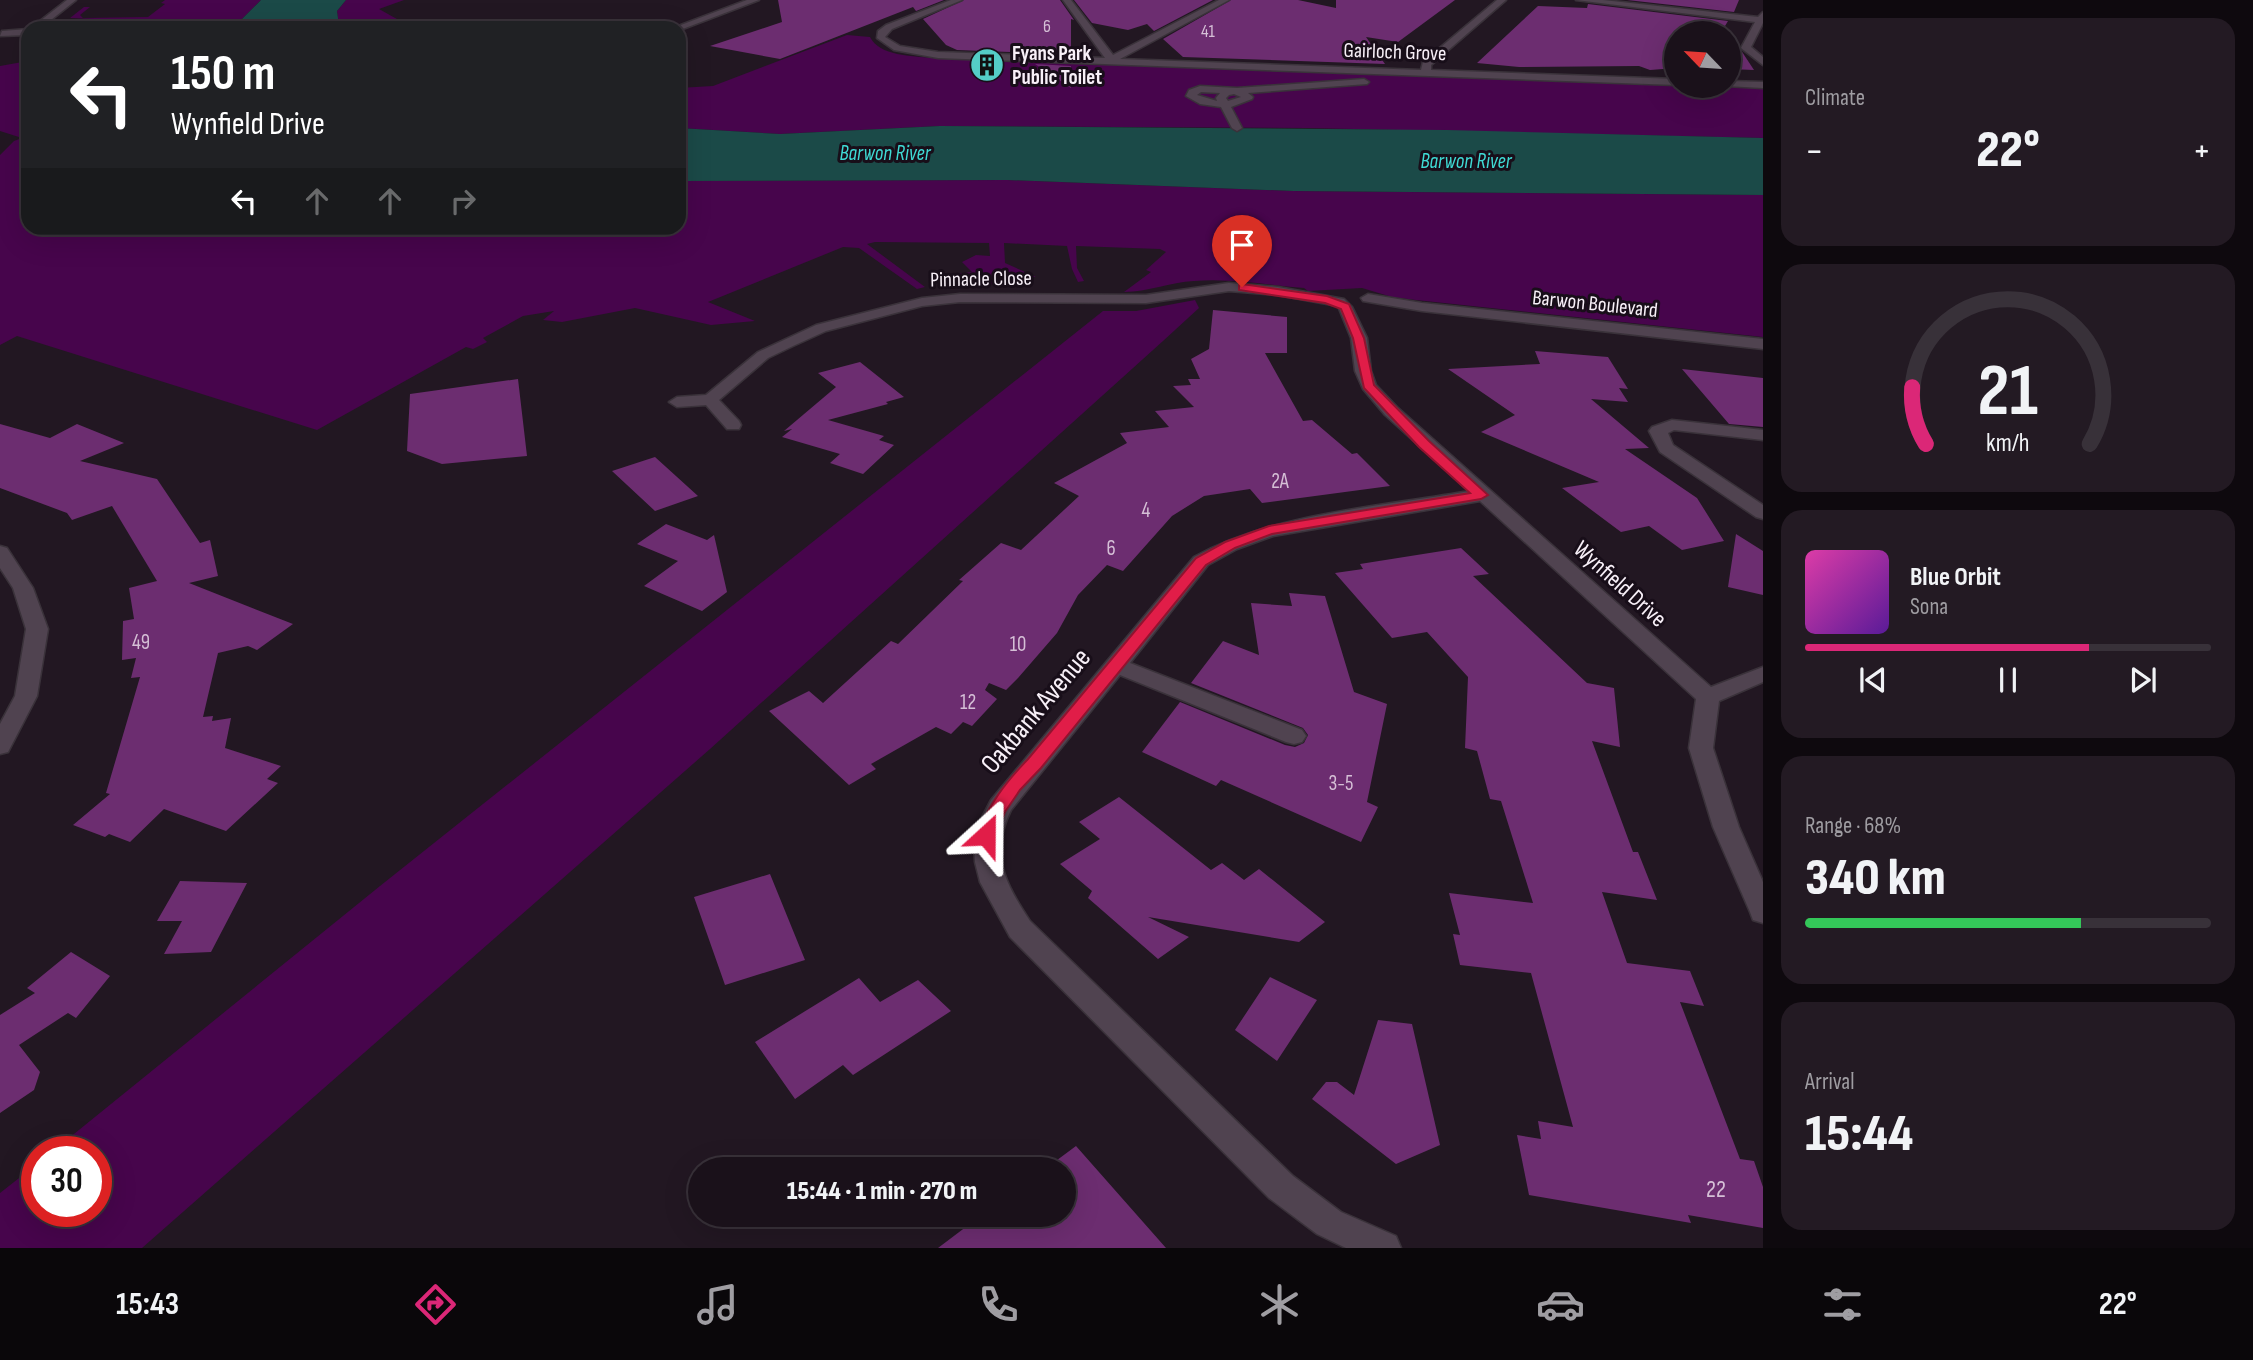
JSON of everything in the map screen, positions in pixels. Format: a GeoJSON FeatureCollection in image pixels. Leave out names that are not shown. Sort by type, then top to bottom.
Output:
{"type":"FeatureCollection","features":[{"type":"Feature","properties":{"kind":"street"},"geometry":{"type":"LineString","coordinates":[[45,21],[72,0]]}},
{"type":"Feature","properties":{"kind":"street"},"geometry":{"type":"LineString","coordinates":[[686,25],[755,0]]}},
{"type":"Feature","properties":{"kind":"street","name":"Gairloch Grove"},"geometry":{"type":"LineString","coordinates":[[958,0],[889,27],[881,33],[881,38],[897,48],[938,55],[1664,82]]}},
{"type":"Feature","properties":{"kind":"street"},"geometry":{"type":"LineString","coordinates":[[1067,0],[1112,61],[1225,0]]}},
{"type":"Feature","properties":{"kind":"street"},"geometry":{"type":"LineString","coordinates":[[1236,90],[1247,94],[1247,99],[1239,103],[1223,103],[1200,100],[1191,94],[1208,89],[1236,90],[1368,81],[1424,73],[1426,64],[1502,0]]}},
{"type":"Feature","properties":{"kind":"street"},"geometry":{"type":"LineString","coordinates":[[1580,0],[1762,19],[1746,48],[1763,62]]}},
{"type":"Feature","properties":{"kind":"street"},"geometry":{"type":"LineString","coordinates":[[2,34],[21,33]]}},
{"type":"Feature","properties":{"kind":"street"},"geometry":{"type":"LineString","coordinates":[[1099,43],[1138,46]]}},
{"type":"Feature","properties":{"kind":"street"},"geometry":{"type":"LineString","coordinates":[[1741,84],[1763,85]]}},
{"type":"Feature","properties":{"kind":"street"},"geometry":{"type":"LineString","coordinates":[[1223,103],[1237,128]]}},
{"type":"Feature","properties":{"kind":"street","name":"Pinnacle Close"},"geometry":{"type":"LineString","coordinates":[[710,400],[763,355],[788,343],[845,321],[922,302],[960,298],[1135,299],[1212,287],[1278,291],[1343,301]]}},
{"type":"Feature","properties":{"kind":"street","name":"Barwon Boulevard"},"geometry":{"type":"LineString","coordinates":[[1343,301],[1763,344]]}},
{"type":"Feature","properties":{"kind":"street","name":"Wynfield Drive"},"geometry":{"type":"LineString","coordinates":[[1343,301],[1359,338],[1368,386],[1416,436],[1708,697]]}},
{"type":"Feature","properties":{"kind":"street"},"geometry":{"type":"LineString","coordinates":[[1359,338],[1370,304]]}},
{"type":"Feature","properties":{"kind":"street"},"geometry":{"type":"LineString","coordinates":[[677,402],[710,400],[733,425]]}},
{"type":"Feature","properties":{"kind":"street"},"geometry":{"type":"LineString","coordinates":[[1763,435],[1672,425],[1658,431],[1666,448],[1763,513]]}},
{"type":"Feature","properties":{"kind":"street","name":"Oakbank Avenue"},"geometry":{"type":"LineString","coordinates":[[1384,1248],[1329,1223],[1281,1187],[1020,929],[998,897],[986,864],[986,835],[996,810],[1201,561],[1230,545],[1269,531],[1481,495]]}},
{"type":"Feature","properties":{"kind":"street"},"geometry":{"type":"LineString","coordinates":[[0,552],[23,588],[37,629],[26,696],[0,746]]}},
{"type":"Feature","properties":{"kind":"street"},"geometry":{"type":"LineString","coordinates":[[1115,665],[1294,736]]}},
{"type":"Feature","properties":{"kind":"street"},"geometry":{"type":"LineString","coordinates":[[1763,674],[1708,697],[1701,748],[1726,827],[1763,912]]}},
{"type":"Feature","properties":{"kind":"shaded area"},"geometry":{"type":"Polygon","coordinates":[[[165,0],[261,0],[240,21],[70,18],[84,7],[90,7],[80,15],[83,18],[148,17],[165,4],[161,3],[165,0]]]}},
{"type":"Feature","properties":{"kind":"shaded area"},"geometry":{"type":"Polygon","coordinates":[[[346,0],[404,0],[379,9],[400,21],[338,21],[337,11],[346,0]]]}},
{"type":"Feature","properties":{"kind":"shaded area"},"geometry":{"type":"Polygon","coordinates":[[[847,35],[870,37],[881,48],[897,54],[932,58],[1664,84],[1664,98],[1741,98],[1741,87],[1763,88],[1763,138],[1307,128],[940,126],[780,134],[686,128],[686,88],[713,86],[847,35]]]}},
{"type":"Feature","properties":{"kind":"shaded area"},"geometry":{"type":"Polygon","coordinates":[[[21,62],[21,138],[0,131],[0,66],[21,62]]]}},
{"type":"Feature","properties":{"kind":"shaded area"},"geometry":{"type":"Polygon","coordinates":[[[21,138],[21,235],[686,235],[686,181],[1007,180],[1294,191],[1763,195],[1763,337],[1416,300],[1392,297],[1362,288],[1308,291],[1304,288],[1208,280],[1124,292],[1151,272],[1146,270],[1166,252],[1160,249],[1076,246],[1077,268],[1084,281],[1078,282],[1067,246],[1004,243],[1005,263],[1036,277],[1014,277],[1002,284],[955,285],[956,274],[972,272],[962,262],[976,255],[990,256],[989,243],[875,242],[867,244],[925,287],[917,289],[859,248],[843,247],[708,302],[755,321],[711,325],[635,308],[562,322],[543,320],[554,311],[523,316],[483,338],[487,342],[473,349],[466,347],[317,430],[17,336],[0,345],[0,155],[14,141],[21,138]]]}},
{"type":"Feature","properties":{"kind":"shaded area"},"geometry":{"type":"Polygon","coordinates":[[[1195,300],[1199,308],[710,749],[142,1248],[0,1248],[0,1193],[21,1177],[21,1227],[112,1227],[112,1136],[72,1136],[380,886],[1103,311],[1136,311],[1195,300]]]}},
{"type":"Feature","properties":{"kind":"water"},"geometry":{"type":"Polygon","coordinates":[[[261,0],[346,0],[337,11],[338,21],[240,21],[261,0]]]}},
{"type":"Feature","properties":{"kind":"water","name":"Barwon River"},"geometry":{"type":"Polygon","coordinates":[[[940,126],[1447,130],[1763,138],[1763,195],[1294,191],[1007,180],[686,181],[686,128],[780,134],[940,126]]]}},
{"type":"Feature","properties":{"kind":"building"},"geometry":{"type":"Polygon","coordinates":[[[778,0],[944,0],[916,11],[913,7],[780,59],[710,46],[782,22],[778,0]]]}},
{"type":"Feature","properties":{"kind":"building"},"geometry":{"type":"Polygon","coordinates":[[[964,0],[1060,0],[1074,20],[1071,19],[1071,54],[1017,52],[1011,48],[1010,52],[957,50],[946,45],[923,19],[964,0]]]}},
{"type":"Feature","properties":{"kind":"building"},"geometry":{"type":"Polygon","coordinates":[[[1074,0],[1213,0],[1154,31],[1147,24],[1128,30],[1092,23],[1074,0]]]}},
{"type":"Feature","properties":{"kind":"building"},"geometry":{"type":"Polygon","coordinates":[[[1231,0],[1298,0],[1336,8],[1336,0],[1455,0],[1398,42],[1366,37],[1385,64],[1183,57],[1163,39],[1231,0]]]}},
{"type":"Feature","properties":{"kind":"building"},"geometry":{"type":"Polygon","coordinates":[[[1627,0],[1739,0],[1734,12],[1627,0]]]}},
{"type":"Feature","properties":{"kind":"building"},"geometry":{"type":"Polygon","coordinates":[[[1588,4],[1728,21],[1664,21],[1664,69],[1650,70],[1639,66],[1519,67],[1477,63],[1538,6],[1587,8],[1588,4]]]}},
{"type":"Feature","properties":{"kind":"building"},"geometry":{"type":"Polygon","coordinates":[[[1741,50],[1754,70],[1741,69],[1741,50]]]}},
{"type":"Feature","properties":{"kind":"building"},"geometry":{"type":"Polygon","coordinates":[[[1035,64],[1071,66],[1071,88],[1035,64]]]}},
{"type":"Feature","properties":{"kind":"building"},"geometry":{"type":"Polygon","coordinates":[[[1213,310],[1287,317],[1287,353],[1265,353],[1303,421],[1312,420],[1352,454],[1357,453],[1390,486],[1262,503],[1250,489],[1204,496],[1172,516],[1123,571],[1107,565],[1078,595],[1057,633],[1006,690],[989,683],[985,690],[997,699],[972,726],[963,722],[951,734],[936,727],[871,764],[876,769],[849,785],[769,711],[809,691],[823,703],[891,641],[898,644],[963,581],[959,580],[1001,543],[1021,550],[1079,496],[1054,483],[1127,443],[1120,433],[1169,427],[1155,411],[1194,407],[1173,386],[1191,385],[1188,379],[1200,379],[1191,359],[1209,349],[1213,310]]]}},
{"type":"Feature","properties":{"kind":"building"},"geometry":{"type":"Polygon","coordinates":[[[1535,351],[1608,357],[1628,389],[1619,388],[1628,402],[1591,399],[1649,448],[1625,449],[1697,498],[1724,541],[1682,550],[1649,526],[1621,532],[1562,488],[1599,482],[1481,432],[1515,415],[1448,369],[1540,364],[1535,351]]]}},
{"type":"Feature","properties":{"kind":"building"},"geometry":{"type":"Polygon","coordinates":[[[860,362],[904,397],[828,420],[884,436],[879,440],[894,445],[863,474],[830,463],[840,454],[782,437],[792,429],[784,431],[836,387],[818,373],[860,362]]]}},
{"type":"Feature","properties":{"kind":"building"},"geometry":{"type":"Polygon","coordinates":[[[1682,369],[1763,378],[1763,427],[1729,424],[1682,369]]]}},
{"type":"Feature","properties":{"kind":"building"},"geometry":{"type":"Polygon","coordinates":[[[518,379],[527,456],[442,464],[407,451],[410,394],[518,379]]]}},
{"type":"Feature","properties":{"kind":"building"},"geometry":{"type":"Polygon","coordinates":[[[0,424],[50,438],[77,424],[124,443],[80,461],[157,479],[200,543],[210,540],[218,576],[189,583],[293,624],[257,650],[248,646],[218,653],[203,717],[213,716],[212,721],[231,718],[225,748],[281,766],[267,779],[278,783],[226,831],[164,809],[130,842],[109,834],[105,837],[73,825],[110,794],[106,793],[140,677],[131,678],[136,658],[122,660],[123,621],[134,619],[129,588],[157,581],[112,506],[72,520],[67,513],[0,488],[0,424]]]}},
{"type":"Feature","properties":{"kind":"building"},"geometry":{"type":"Polygon","coordinates":[[[655,457],[698,496],[655,511],[612,471],[655,457]]]}},
{"type":"Feature","properties":{"kind":"building"},"geometry":{"type":"Polygon","coordinates":[[[666,524],[707,540],[714,535],[727,592],[702,611],[644,586],[678,561],[637,544],[666,524]]]}},
{"type":"Feature","properties":{"kind":"building"},"geometry":{"type":"Polygon","coordinates":[[[1736,534],[1763,551],[1763,595],[1728,587],[1736,534]]]}},
{"type":"Feature","properties":{"kind":"building"},"geometry":{"type":"Polygon","coordinates":[[[1461,548],[1489,574],[1473,576],[1587,683],[1614,688],[1620,747],[1592,741],[1633,852],[1638,852],[1657,900],[1602,892],[1627,963],[1690,971],[1704,1006],[1680,1002],[1740,1159],[1754,1161],[1763,1187],[1763,1228],[1688,1215],[1691,1223],[1529,1195],[1517,1135],[1541,1139],[1538,1121],[1573,1127],[1531,973],[1460,965],[1453,934],[1460,935],[1449,893],[1533,903],[1501,801],[1490,799],[1477,751],[1465,748],[1468,677],[1427,632],[1392,638],[1335,573],[1363,569],[1360,564],[1461,548]]]}},
{"type":"Feature","properties":{"kind":"building"},"geometry":{"type":"Polygon","coordinates":[[[1289,593],[1325,596],[1354,692],[1387,704],[1367,802],[1378,807],[1361,842],[1221,780],[1216,786],[1142,752],[1180,702],[1285,745],[1295,747],[1304,743],[1308,735],[1303,728],[1191,683],[1223,641],[1259,655],[1251,603],[1292,606],[1289,593]]]}},
{"type":"Feature","properties":{"kind":"building"},"geometry":{"type":"Polygon","coordinates":[[[1119,797],[1211,870],[1222,863],[1244,880],[1259,869],[1325,922],[1299,942],[1148,917],[1189,937],[1158,959],[1088,898],[1092,891],[1060,864],[1100,839],[1079,822],[1119,797]]]}},
{"type":"Feature","properties":{"kind":"building"},"geometry":{"type":"Polygon","coordinates":[[[770,874],[805,960],[725,985],[694,897],[770,874]]]}},
{"type":"Feature","properties":{"kind":"building"},"geometry":{"type":"Polygon","coordinates":[[[180,881],[247,883],[211,952],[164,954],[182,921],[157,921],[180,881]]]}},
{"type":"Feature","properties":{"kind":"building"},"geometry":{"type":"Polygon","coordinates":[[[71,952],[110,976],[76,1018],[68,1013],[19,1045],[40,1072],[34,1090],[0,1113],[0,1015],[35,993],[27,988],[71,952]]]}},
{"type":"Feature","properties":{"kind":"building"},"geometry":{"type":"Polygon","coordinates":[[[1270,977],[1317,1000],[1277,1061],[1235,1030],[1270,977]]]}},
{"type":"Feature","properties":{"kind":"building"},"geometry":{"type":"Polygon","coordinates":[[[859,978],[880,1002],[918,980],[951,1011],[853,1075],[843,1065],[795,1099],[755,1042],[859,978]]]}},
{"type":"Feature","properties":{"kind":"building"},"geometry":{"type":"Polygon","coordinates":[[[1378,1020],[1412,1024],[1440,1145],[1396,1164],[1312,1099],[1326,1082],[1337,1082],[1354,1095],[1378,1020]]]}},
{"type":"Feature","properties":{"kind":"building"},"geometry":{"type":"Polygon","coordinates":[[[1076,1146],[1166,1248],[938,1248],[966,1227],[1076,1227],[1076,1157],[1061,1157],[1076,1146]]]}},
{"type":"Feature","properties":{"kind":"place","name":"Fyans Park Public Toilet"},"geometry":{"type":"Point","coordinates":[987,65]}},
{"type":"Feature","properties":{"kind":"route"},"geometry":{"type":"LineString","coordinates":[[986,835],[996,810],[1013,786],[1035,764],[1201,561],[1230,545],[1269,531],[1481,495],[1424,444],[1368,386],[1363,371],[1359,338],[1345,307],[1339,302],[1242,287]]}}]}
